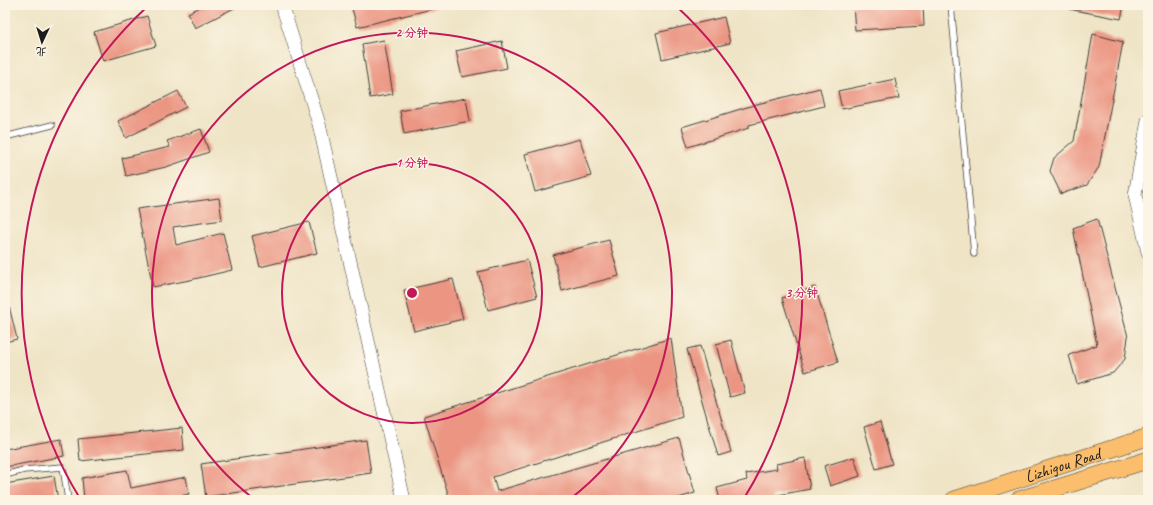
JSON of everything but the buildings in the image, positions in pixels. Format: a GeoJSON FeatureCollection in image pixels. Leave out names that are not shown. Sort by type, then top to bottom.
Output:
{"type":"FeatureCollection","features":[{"type":"Feature","properties":{"kind":"main road","name":"Lizhigou Road"},"geometry":{"type":"LineString","coordinates":[[954,500],[1148,438]]}},
{"type":"Feature","properties":{"kind":"main road","name":"Lizhigou Road"},"geometry":{"type":"LineString","coordinates":[[1018,500],[1148,460]]}},
{"type":"Feature","properties":{"kind":"street"},"geometry":{"type":"LineString","coordinates":[[282,5],[319,124],[404,500]]}},
{"type":"Feature","properties":{"kind":"street"},"geometry":{"type":"LineString","coordinates":[[1148,120],[1135,195],[1148,252]]}},
{"type":"Feature","properties":{"kind":"lane"},"geometry":{"type":"LineString","coordinates":[[951,5],[974,254]]}},
{"type":"Feature","properties":{"kind":"lane"},"geometry":{"type":"LineString","coordinates":[[5,137],[52,125]]}},
{"type":"Feature","properties":{"kind":"lane"},"geometry":{"type":"LineString","coordinates":[[5,474],[24,470],[63,467],[68,500]]}}]}
